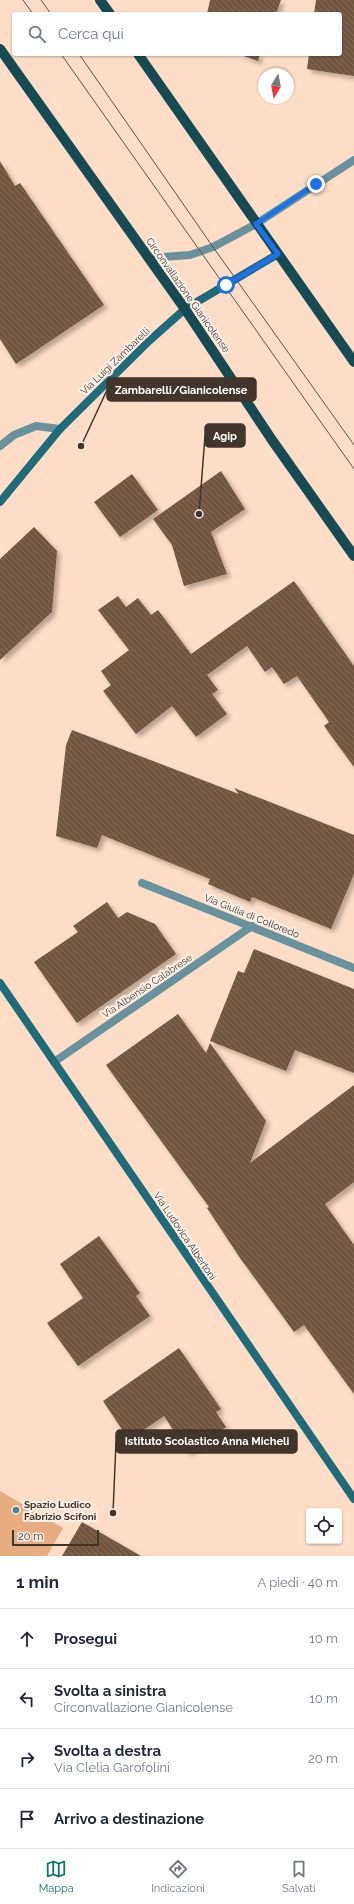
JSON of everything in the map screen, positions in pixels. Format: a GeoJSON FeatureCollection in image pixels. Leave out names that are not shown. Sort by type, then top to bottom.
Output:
{"type":"FeatureCollection","features":[{"type":"Feature","properties":{"kind":"main road"},"geometry":{"type":"LineString","coordinates":[[100,0],[109,12]]}},
{"type":"Feature","properties":{"kind":"main road","name":"Circonvallazione Gianicolense"},"geometry":{"type":"LineString","coordinates":[[0,49],[185,309],[272,440],[354,556]]}},
{"type":"Feature","properties":{"kind":"main road"},"geometry":{"type":"LineString","coordinates":[[139,56],[354,362]]}},
{"type":"Feature","properties":{"kind":"street"},"geometry":{"type":"LineString","coordinates":[[149,258],[182,256],[201,252],[230,239],[256,224],[354,160]]}},
{"type":"Feature","properties":{"kind":"street","name":"Via Luigi Zambarelli"},"geometry":{"type":"LineString","coordinates":[[0,502],[60,429],[149,341],[185,309],[278,254]]}},
{"type":"Feature","properties":{"kind":"street"},"geometry":{"type":"LineString","coordinates":[[0,446],[14,435],[36,426],[60,429]]}},
{"type":"Feature","properties":{"kind":"street","name":"Via Giulia di Colloredo"},"geometry":{"type":"LineString","coordinates":[[142,883],[354,968]]}},
{"type":"Feature","properties":{"kind":"street","name":"Via Albensio Calabrese"},"geometry":{"type":"LineString","coordinates":[[54,1062],[252,926]]}},
{"type":"Feature","properties":{"kind":"street","name":"Via Ludovica Albertoni"},"geometry":{"type":"LineString","coordinates":[[0,984],[354,1499]]}},
{"type":"Feature","properties":{"kind":"shaded area","name":"Spazio Ludico Fabrizio Scifoni"},"geometry":{"type":"Polygon","coordinates":[[[0,1491],[63,1528],[47,1556],[0,1556],[0,1491]]]}},
{"type":"Feature","properties":{"kind":"building"},"geometry":{"type":"Polygon","coordinates":[[[210,0],[281,0],[277,12],[207,12],[210,0]]]}},
{"type":"Feature","properties":{"kind":"building"},"geometry":{"type":"Polygon","coordinates":[[[316,0],[354,0],[354,76],[307,69],[309,56],[342,56],[342,12],[314,12],[316,0]]]}},
{"type":"Feature","properties":{"kind":"building"},"geometry":{"type":"Polygon","coordinates":[[[244,56],[259,56],[258,61],[244,56]]]}},
{"type":"Feature","properties":{"kind":"building"},"geometry":{"type":"Polygon","coordinates":[[[0,161],[15,186],[20,183],[104,305],[16,364],[0,339],[0,161]]]}},
{"type":"Feature","properties":{"kind":"building"},"geometry":{"type":"Polygon","coordinates":[[[221,471],[245,509],[211,532],[227,574],[184,586],[172,545],[153,519],[221,471]]]}},
{"type":"Feature","properties":{"kind":"building"},"geometry":{"type":"Polygon","coordinates":[[[132,474],[158,510],[120,537],[94,502],[132,474]]]}},
{"type":"Feature","properties":{"kind":"building"},"geometry":{"type":"Polygon","coordinates":[[[34,527],[57,551],[52,612],[0,660],[0,559],[34,527]]]}},
{"type":"Feature","properties":{"kind":"building"},"geometry":{"type":"Polygon","coordinates":[[[294,581],[354,666],[354,767],[324,726],[329,722],[297,676],[284,684],[272,667],[265,672],[247,646],[207,675],[218,690],[212,694],[227,714],[196,737],[172,706],[136,734],[103,691],[111,685],[101,671],[129,650],[98,610],[118,596],[126,607],[138,598],[151,615],[158,610],[191,654],[294,581]]]}},
{"type":"Feature","properties":{"kind":"building"},"geometry":{"type":"Polygon","coordinates":[[[72,730],[239,794],[234,788],[354,835],[354,874],[331,929],[252,897],[250,902],[208,884],[210,879],[102,835],[97,848],[56,836],[66,745],[72,730]]]}},
{"type":"Feature","properties":{"kind":"building"},"geometry":{"type":"Polygon","coordinates":[[[107,902],[118,918],[127,912],[155,924],[176,954],[77,1023],[34,962],[78,932],[73,926],[107,902]]]}},
{"type":"Feature","properties":{"kind":"building"},"geometry":{"type":"Polygon","coordinates":[[[254,949],[354,989],[354,1073],[295,1050],[286,1071],[210,1041],[238,971],[244,973],[254,949]]]}},
{"type":"Feature","properties":{"kind":"building"},"geometry":{"type":"Polygon","coordinates":[[[178,1014],[206,1053],[210,1043],[266,1121],[250,1163],[354,1085],[354,1182],[325,1204],[354,1245],[354,1394],[304,1325],[294,1332],[240,1258],[207,1208],[209,1207],[106,1065],[178,1014]]]}},
{"type":"Feature","properties":{"kind":"building"},"geometry":{"type":"Polygon","coordinates":[[[99,1236],[140,1293],[136,1296],[150,1316],[78,1366],[47,1323],[83,1298],[60,1264],[99,1236]]]}},
{"type":"Feature","properties":{"kind":"building"},"geometry":{"type":"Polygon","coordinates":[[[179,1348],[221,1409],[216,1412],[226,1427],[188,1453],[164,1416],[129,1440],[103,1401],[179,1348]]]}},
{"type":"Feature","properties":{"kind":"building"},"geometry":{"type":"Polygon","coordinates":[[[82,1522],[141,1556],[62,1556],[82,1522]]]}},
{"type":"Feature","properties":{"kind":"tram line"},"geometry":{"type":"LineString","coordinates":[[23,0],[32,12]]}},
{"type":"Feature","properties":{"kind":"tram line"},"geometry":{"type":"LineString","coordinates":[[41,0],[50,12]]}},
{"type":"Feature","properties":{"kind":"tram line"},"geometry":{"type":"LineString","coordinates":[[62,56],[354,469]]}},
{"type":"Feature","properties":{"kind":"tram line"},"geometry":{"type":"LineString","coordinates":[[80,56],[213,247],[354,445]]}},
{"type":"Feature","properties":{"kind":"place","name":"Zambarelli/Gianicolense"},"geometry":{"type":"Point","coordinates":[81,446]}},
{"type":"Feature","properties":{"kind":"place","name":"Agip"},"geometry":{"type":"Point","coordinates":[199,514]}},
{"type":"Feature","properties":{"kind":"place","name":"Spazio Ludico Fabrizio Scifoni"},"geometry":{"type":"Point","coordinates":[16,1510]}},
{"type":"Feature","properties":{"kind":"place","name":"Istituto Scolastico Anna Micheli"},"geometry":{"type":"Point","coordinates":[113,1513]}},
{"type":"Feature","properties":{"kind":"route"},"geometry":{"type":"LineString","coordinates":[[226,285],[278,254],[256,224],[316,184]]}}]}
